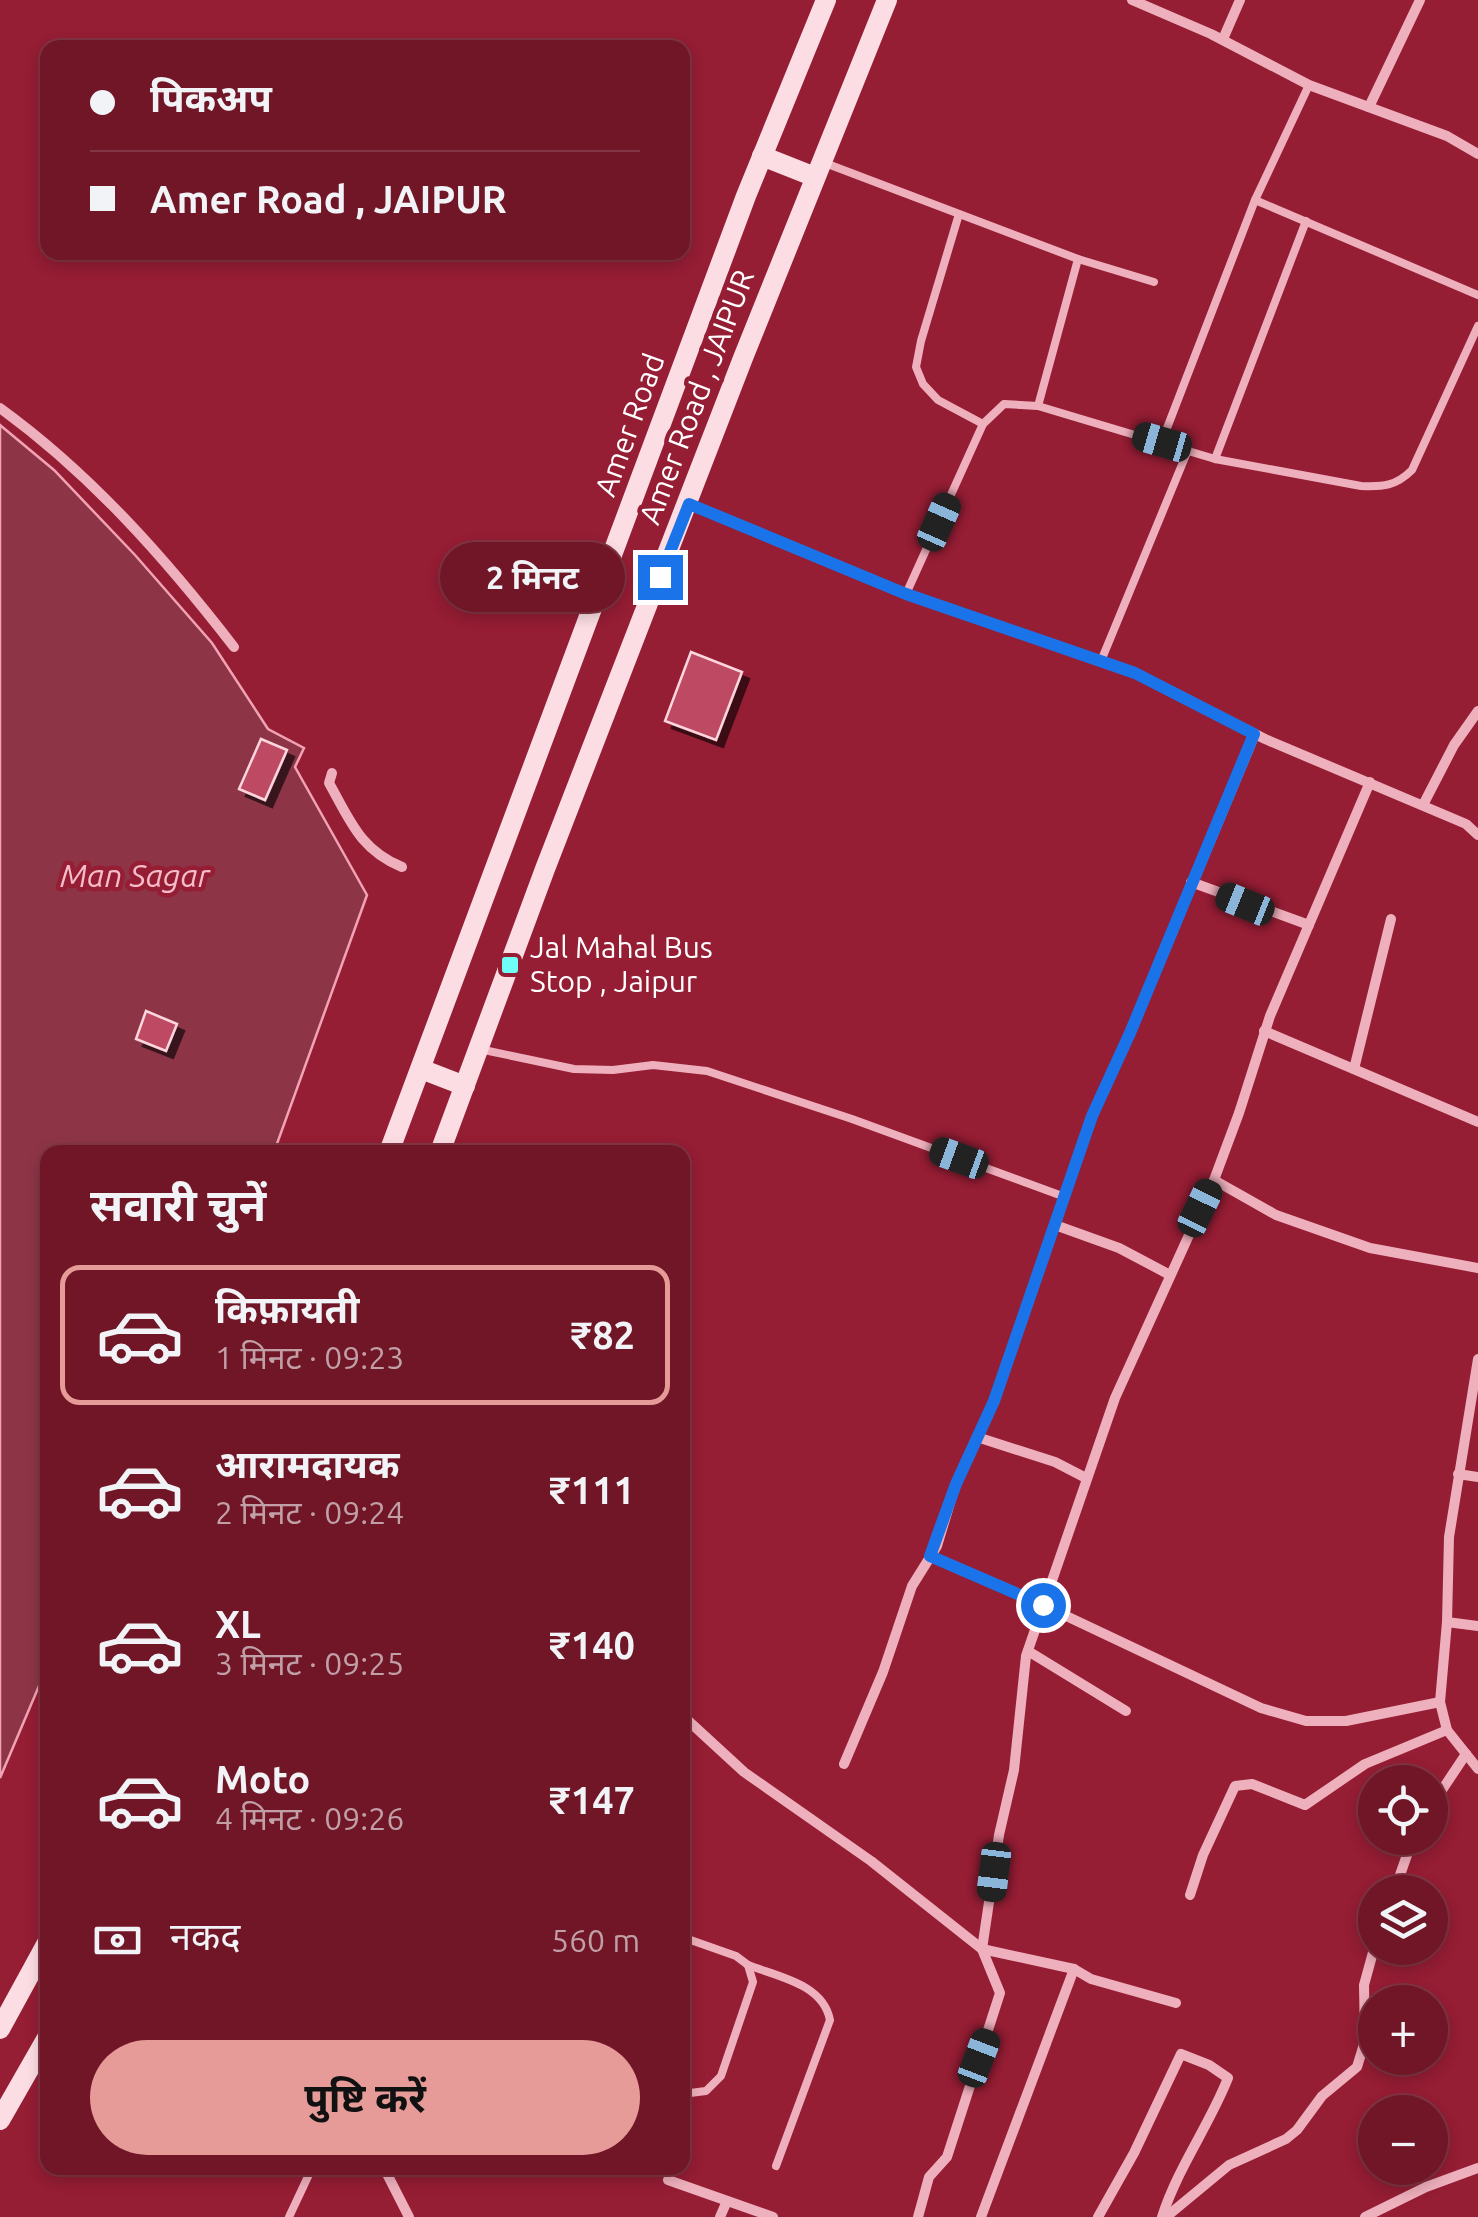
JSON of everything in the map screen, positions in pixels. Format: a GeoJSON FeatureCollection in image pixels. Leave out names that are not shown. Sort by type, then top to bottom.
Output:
{"type":"FeatureCollection","features":[{"type":"Feature","properties":{"kind":"main road","name":"Amer Road"},"geometry":{"type":"LineString","coordinates":[[392,1145],[762,156],[826,0]]}},
{"type":"Feature","properties":{"kind":"main road","name":"Amer Road , JAIPUR"},"geometry":{"type":"LineString","coordinates":[[443,1145],[552,851],[887,0]]}},
{"type":"Feature","properties":{"kind":"main road"},"geometry":{"type":"LineString","coordinates":[[762,156],[818,169]]}},
{"type":"Feature","properties":{"kind":"main road"},"geometry":{"type":"LineString","coordinates":[[421,1069],[466,1086]]}},
{"type":"Feature","properties":{"kind":"main road"},"geometry":{"type":"LineString","coordinates":[[0,2029],[40,1956]]}},
{"type":"Feature","properties":{"kind":"main road"},"geometry":{"type":"LineString","coordinates":[[0,2120],[40,2050]]}},
{"type":"Feature","properties":{"kind":"street"},"geometry":{"type":"LineString","coordinates":[[1132,0],[1309,85],[1447,136],[1478,154]]}},
{"type":"Feature","properties":{"kind":"street"},"geometry":{"type":"LineString","coordinates":[[1222,40],[1240,0]]}},
{"type":"Feature","properties":{"kind":"street"},"geometry":{"type":"LineString","coordinates":[[1369,107],[1420,0]]}},
{"type":"Feature","properties":{"kind":"street"},"geometry":{"type":"LineString","coordinates":[[0,408],[115,508],[176,574],[234,648]]}},
{"type":"Feature","properties":{"kind":"street"},"geometry":{"type":"LineString","coordinates":[[689,504],[906,594],[1135,673],[1254,734],[1466,824],[1478,835]]}},
{"type":"Feature","properties":{"kind":"street"},"geometry":{"type":"LineString","coordinates":[[1423,804],[1454,745],[1478,711]]}},
{"type":"Feature","properties":{"kind":"street"},"geometry":{"type":"LineString","coordinates":[[844,1764],[883,1672],[912,1586],[930,1556],[956,1484],[994,1401],[1092,1116],[1254,734]]}},
{"type":"Feature","properties":{"kind":"street"},"geometry":{"type":"LineString","coordinates":[[332,773],[328,783],[362,841],[378,856],[402,868]]}},
{"type":"Feature","properties":{"kind":"street"},"geometry":{"type":"LineString","coordinates":[[918,2217],[929,2177],[947,2157],[1000,1993],[982,1949],[998,1835],[1014,1770],[1028,1651],[1115,1398],[1214,1180],[1264,1031],[1370,782]]}},
{"type":"Feature","properties":{"kind":"street"},"geometry":{"type":"LineString","coordinates":[[1191,882],[1309,925]]}},
{"type":"Feature","properties":{"kind":"street"},"geometry":{"type":"LineString","coordinates":[[1354,1069],[1391,920]]}},
{"type":"Feature","properties":{"kind":"street"},"geometry":{"type":"LineString","coordinates":[[1264,1031],[1478,1122]]}},
{"type":"Feature","properties":{"kind":"street"},"geometry":{"type":"LineString","coordinates":[[1214,1180],[1276,1214],[1370,1248],[1478,1268]]}},
{"type":"Feature","properties":{"kind":"street"},"geometry":{"type":"LineString","coordinates":[[1055,1224],[1119,1248],[1170,1274]]}},
{"type":"Feature","properties":{"kind":"street"},"geometry":{"type":"LineString","coordinates":[[1478,1359],[1449,1536],[1440,1702],[1447,1730],[1478,1769]]}},
{"type":"Feature","properties":{"kind":"street"},"geometry":{"type":"LineString","coordinates":[[977,1438],[1055,1462],[1086,1478]]}},
{"type":"Feature","properties":{"kind":"street"},"geometry":{"type":"LineString","coordinates":[[1458,1474],[1478,1478]]}},
{"type":"Feature","properties":{"kind":"street"},"geometry":{"type":"LineString","coordinates":[[930,1556],[1261,1708],[1306,1721],[1346,1720],[1440,1702]]}},
{"type":"Feature","properties":{"kind":"street"},"geometry":{"type":"LineString","coordinates":[[1447,1622],[1478,1626]]}},
{"type":"Feature","properties":{"kind":"street"},"geometry":{"type":"LineString","coordinates":[[1028,1651],[1126,1712]]}},
{"type":"Feature","properties":{"kind":"street"},"geometry":{"type":"LineString","coordinates":[[690,1722],[744,1772],[872,1861],[982,1949],[1074,1969],[1091,1979],[1176,2004]]}},
{"type":"Feature","properties":{"kind":"street"},"geometry":{"type":"LineString","coordinates":[[1190,1894],[1203,1854],[1235,1786],[1252,1784],[1304,1806],[1365,1764],[1447,1730]]}},
{"type":"Feature","properties":{"kind":"street"},"geometry":{"type":"LineString","coordinates":[[1448,1781],[1466,1754]]}},
{"type":"Feature","properties":{"kind":"street"},"geometry":{"type":"LineString","coordinates":[[1164,2217],[1230,2165],[1286,2139],[1322,2096],[1357,2066],[1365,2041],[1364,1985],[1370,1965]]}},
{"type":"Feature","properties":{"kind":"street"},"geometry":{"type":"LineString","coordinates":[[981,2217],[1074,1969]]}},
{"type":"Feature","properties":{"kind":"street"},"geometry":{"type":"LineString","coordinates":[[1098,2217],[1134,2153],[1181,2054],[1228,2078],[1215,2112],[1168,2198],[1164,2217]]}},
{"type":"Feature","properties":{"kind":"street"},"geometry":{"type":"LineString","coordinates":[[1365,2217],[1426,2187],[1478,2168]]}},
{"type":"Feature","properties":{"kind":"street"},"geometry":{"type":"LineString","coordinates":[[388,2175],[409,2217]]}},
{"type":"Feature","properties":{"kind":"street"},"geometry":{"type":"LineString","coordinates":[[668,2180],[774,2217]]}},
{"type":"Feature","properties":{"kind":"street"},"geometry":{"type":"LineString","coordinates":[[720,2217],[726,2200]]}},
{"type":"Feature","properties":{"kind":"lane"},"geometry":{"type":"LineString","coordinates":[[1162,442],[1255,200],[1309,85]]}},
{"type":"Feature","properties":{"kind":"lane"},"geometry":{"type":"LineString","coordinates":[[818,169],[958,214],[1078,260],[1154,282]]}},
{"type":"Feature","properties":{"kind":"lane"},"geometry":{"type":"LineString","coordinates":[[1255,200],[1478,294]]}},
{"type":"Feature","properties":{"kind":"lane"},"geometry":{"type":"LineString","coordinates":[[958,214],[916,367],[923,384],[938,400],[983,424]]}},
{"type":"Feature","properties":{"kind":"lane"},"geometry":{"type":"LineString","coordinates":[[1215,459],[1306,221]]}},
{"type":"Feature","properties":{"kind":"lane"},"geometry":{"type":"LineString","coordinates":[[1038,406],[1078,260]]}},
{"type":"Feature","properties":{"kind":"lane"},"geometry":{"type":"LineString","coordinates":[[906,594],[983,424],[1004,404],[1038,406],[1215,459],[1384,487],[1400,482],[1412,470],[1478,326]]}},
{"type":"Feature","properties":{"kind":"lane"},"geometry":{"type":"LineString","coordinates":[[1102,661],[1188,450]]}},
{"type":"Feature","properties":{"kind":"lane"},"geometry":{"type":"LineString","coordinates":[[480,1049],[574,1069],[653,1065],[707,1071],[1065,1197]]}},
{"type":"Feature","properties":{"kind":"lane"},"geometry":{"type":"LineString","coordinates":[[690,1940],[736,1956],[748,1965],[807,1988],[824,2000],[830,2020],[776,2166]]}},
{"type":"Feature","properties":{"kind":"lane"},"geometry":{"type":"LineString","coordinates":[[690,2093],[706,2091],[720,2076],[752,1982],[748,1965]]}},
{"type":"Feature","properties":{"kind":"lane"},"geometry":{"type":"LineString","coordinates":[[289,2217],[309,2175]]}},
{"type":"Feature","properties":{"kind":"water","name":"Man Sagar"},"geometry":{"type":"Polygon","coordinates":[[[0,425],[54,470],[135,555],[212,643],[268,729],[304,748],[295,767],[367,895],[277,1145],[40,1145],[40,1684],[0,1778],[0,425]]]}},
{"type":"Feature","properties":{"kind":"building"},"geometry":{"type":"Polygon","coordinates":[[[691,652],[742,672],[716,740],[665,721],[691,652]]]}},
{"type":"Feature","properties":{"kind":"building"},"geometry":{"type":"Polygon","coordinates":[[[261,739],[287,750],[265,800],[239,789],[261,739]]]}},
{"type":"Feature","properties":{"kind":"building"},"geometry":{"type":"Polygon","coordinates":[[[146,1011],[177,1024],[166,1051],[136,1039],[146,1011]]]}},
{"type":"Feature","properties":{"kind":"place","name":"Jal Mahal Bus Stop , Jaipur"},"geometry":{"type":"Point","coordinates":[510,965]}},
{"type":"Feature","properties":{"kind":"route"},"geometry":{"type":"LineString","coordinates":[[660,577],[689,504],[906,594],[1135,673],[1254,734],[1092,1116],[994,1401],[956,1484],[930,1556],[1043,1605]]}}]}
